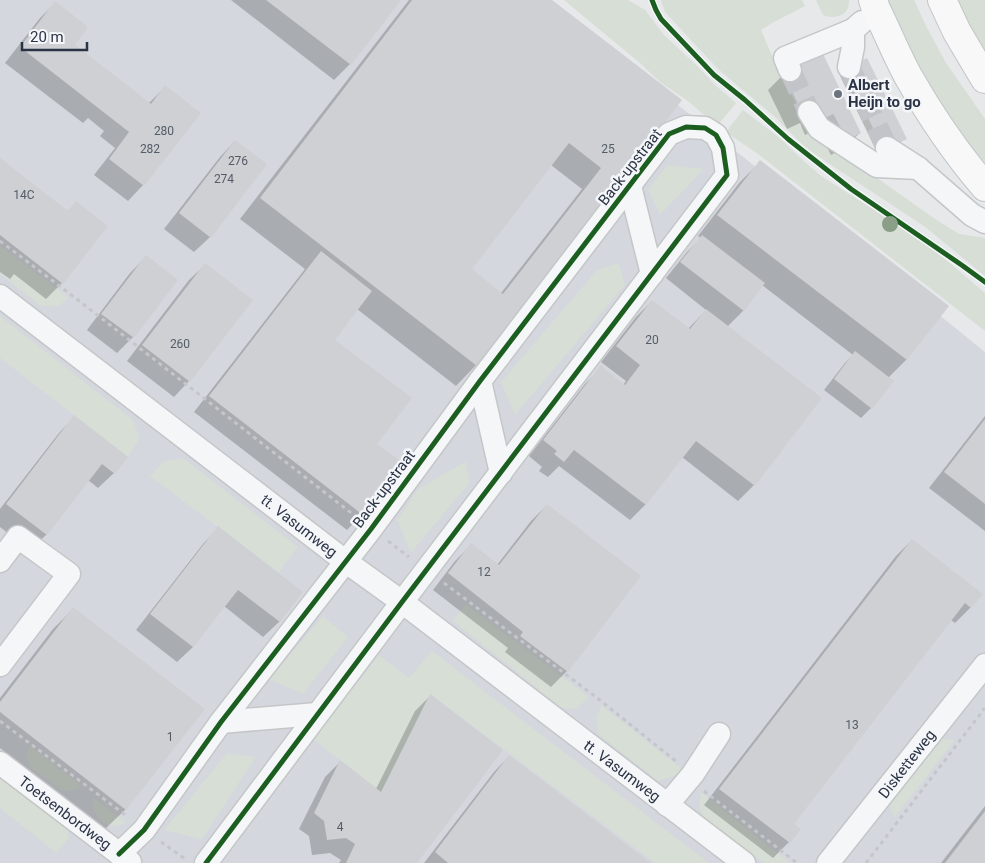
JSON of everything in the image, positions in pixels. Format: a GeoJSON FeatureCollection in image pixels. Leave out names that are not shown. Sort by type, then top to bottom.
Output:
{"type":"FeatureCollection","features":[{"type":"Feature","properties":{"kind":"main road"},"geometry":{"type":"LineString","coordinates":[[942,0],[957,32],[985,79]]}},
{"type":"Feature","properties":{"kind":"main road"},"geometry":{"type":"LineString","coordinates":[[874,5],[907,74],[929,112],[952,146],[985,187]]}},
{"type":"Feature","properties":{"kind":"street"},"geometry":{"type":"LineString","coordinates":[[790,70],[784,58],[854,52],[874,5]]}},
{"type":"Feature","properties":{"kind":"street"},"geometry":{"type":"LineString","coordinates":[[809,112],[820,128],[877,166],[918,168]]}},
{"type":"Feature","properties":{"kind":"street","name":"Back-upstraat"},"geometry":{"type":"LineString","coordinates":[[125,859],[221,722],[371,528],[669,134],[686,127],[705,128],[716,135],[723,148],[727,176],[317,714],[206,863]]}},
{"type":"Feature","properties":{"kind":"street"},"geometry":{"type":"LineString","coordinates":[[893,145],[972,214],[985,222]]}},
{"type":"Feature","properties":{"kind":"street","name":"Back-upstraat"},"geometry":{"type":"LineString","coordinates":[[630,186],[652,274]]}},
{"type":"Feature","properties":{"kind":"street","name":"tt. Vasumweg"},"geometry":{"type":"LineString","coordinates":[[0,296],[345,561],[402,602],[744,863]]}},
{"type":"Feature","properties":{"kind":"street"},"geometry":{"type":"LineString","coordinates":[[480,382],[501,473]]}},
{"type":"Feature","properties":{"kind":"street"},"geometry":{"type":"LineString","coordinates":[[0,561],[18,537],[69,574],[0,664]]}},
{"type":"Feature","properties":{"kind":"street","name":"Disketteweg"},"geometry":{"type":"LineString","coordinates":[[828,863],[985,665]]}},
{"type":"Feature","properties":{"kind":"street"},"geometry":{"type":"LineString","coordinates":[[221,722],[317,714]]}},
{"type":"Feature","properties":{"kind":"street"},"geometry":{"type":"LineString","coordinates":[[667,805],[693,774],[719,734]]}},
{"type":"Feature","properties":{"kind":"street","name":"Toetsenbordweg"},"geometry":{"type":"LineString","coordinates":[[0,763],[125,859]]}},
{"type":"Feature","properties":{"kind":"path"},"geometry":{"type":"LineString","coordinates":[[0,241],[371,528],[596,697],[693,774],[701,789],[797,863]]}},
{"type":"Feature","properties":{"kind":"path"},"geometry":{"type":"LineString","coordinates":[[866,863],[985,708]]}},
{"type":"Feature","properties":{"kind":"path"},"geometry":{"type":"LineString","coordinates":[[0,721],[144,830],[191,863]]}},
{"type":"Feature","properties":{"kind":"shaded area"},"geometry":{"type":"Polygon","coordinates":[[[0,0],[544,0],[716,135],[985,352],[985,863],[0,863],[0,0]]]}},
{"type":"Feature","properties":{"kind":"shaded area"},"geometry":{"type":"Polygon","coordinates":[[[564,0],[628,0],[645,10],[664,35],[736,103],[717,126],[688,101],[660,82],[564,0]]]}},
{"type":"Feature","properties":{"kind":"shaded area"},"geometry":{"type":"Polygon","coordinates":[[[661,0],[802,0],[805,6],[761,30],[780,75],[811,130],[935,219],[959,234],[985,238],[985,276],[924,226],[804,146],[775,117],[718,69],[665,12],[661,0]]]}},
{"type":"Feature","properties":{"kind":"shaded area"},"geometry":{"type":"Polygon","coordinates":[[[816,0],[849,0],[849,5],[845,13],[833,17],[823,15],[816,0]]]}},
{"type":"Feature","properties":{"kind":"shaded area"},"geometry":{"type":"Polygon","coordinates":[[[887,0],[914,0],[946,63],[985,119],[985,169],[964,145],[921,72],[887,0]]]}},
{"type":"Feature","properties":{"kind":"shaded area"},"geometry":{"type":"Polygon","coordinates":[[[957,0],[985,0],[985,53],[973,35],[957,0]]]}},
{"type":"Feature","properties":{"kind":"shaded area"},"geometry":{"type":"Polygon","coordinates":[[[743,110],[781,139],[821,176],[912,234],[985,293],[985,331],[758,154],[726,132],[743,110]]]}},
{"type":"Feature","properties":{"kind":"shaded area"},"geometry":{"type":"Polygon","coordinates":[[[667,165],[704,169],[660,215],[648,190],[667,165]]]}},
{"type":"Feature","properties":{"kind":"shaded area"},"geometry":{"type":"Polygon","coordinates":[[[0,245],[69,298],[59,306],[41,306],[0,274],[0,245]]]}},
{"type":"Feature","properties":{"kind":"shaded area"},"geometry":{"type":"Polygon","coordinates":[[[619,263],[625,285],[515,415],[501,382],[597,270],[619,263]]]}},
{"type":"Feature","properties":{"kind":"shaded area"},"geometry":{"type":"Polygon","coordinates":[[[0,316],[133,420],[140,438],[128,457],[0,358],[0,316]]]}},
{"type":"Feature","properties":{"kind":"shaded area"},"geometry":{"type":"Polygon","coordinates":[[[183,458],[298,547],[278,573],[150,476],[164,461],[183,458]]]}},
{"type":"Feature","properties":{"kind":"shaded area"},"geometry":{"type":"Polygon","coordinates":[[[466,461],[470,482],[411,553],[397,520],[418,489],[466,461]]]}},
{"type":"Feature","properties":{"kind":"shaded area"},"geometry":{"type":"Polygon","coordinates":[[[466,604],[589,697],[576,709],[562,708],[453,621],[466,604]]]}},
{"type":"Feature","properties":{"kind":"shaded area"},"geometry":{"type":"Polygon","coordinates":[[[323,616],[348,637],[303,694],[269,679],[323,616]]]}},
{"type":"Feature","properties":{"kind":"shaded area"},"geometry":{"type":"Polygon","coordinates":[[[432,651],[709,863],[655,863],[430,694],[381,792],[313,739],[379,655],[409,678],[432,651]]]}},
{"type":"Feature","properties":{"kind":"shaded area"},"geometry":{"type":"Polygon","coordinates":[[[601,705],[686,772],[658,781],[598,734],[596,719],[601,705]]]}},
{"type":"Feature","properties":{"kind":"shaded area"},"geometry":{"type":"Polygon","coordinates":[[[935,738],[955,740],[895,817],[888,803],[935,738]]]}},
{"type":"Feature","properties":{"kind":"shaded area"},"geometry":{"type":"Polygon","coordinates":[[[30,746],[82,786],[73,791],[61,790],[31,768],[26,756],[30,746]]]}},
{"type":"Feature","properties":{"kind":"shaded area"},"geometry":{"type":"Polygon","coordinates":[[[227,753],[256,757],[202,839],[164,830],[227,753]]]}},
{"type":"Feature","properties":{"kind":"shaded area"},"geometry":{"type":"Polygon","coordinates":[[[0,778],[67,829],[69,838],[56,853],[0,808],[0,778]]]}},
{"type":"Feature","properties":{"kind":"shaded area"},"geometry":{"type":"Polygon","coordinates":[[[701,792],[790,863],[764,863],[703,817],[699,805],[701,792]]]}},
{"type":"Feature","properties":{"kind":"shaded area"},"geometry":{"type":"Polygon","coordinates":[[[92,797],[126,822],[115,826],[105,823],[95,813],[92,797]]]}},
{"type":"Feature","properties":{"kind":"building"},"geometry":{"type":"Polygon","coordinates":[[[266,0],[401,0],[351,65],[266,0]]]}},
{"type":"Feature","properties":{"kind":"building"},"geometry":{"type":"Polygon","coordinates":[[[412,0],[552,0],[682,100],[477,366],[260,198],[412,0]],[[569,143],[472,269],[503,294],[601,168],[569,143]]]}},
{"type":"Feature","properties":{"kind":"building"},"geometry":{"type":"Polygon","coordinates":[[[55,1],[88,27],[75,45],[151,104],[165,85],[201,113],[144,186],[109,159],[129,132],[20,47],[55,1]]]}},
{"type":"Feature","properties":{"kind":"building"},"geometry":{"type":"Polygon","coordinates":[[[823,54],[861,133],[847,140],[833,114],[823,119],[803,114],[783,73],[823,54]]]}},
{"type":"Feature","properties":{"kind":"building"},"geometry":{"type":"Polygon","coordinates":[[[867,58],[907,139],[884,150],[844,70],[867,58]]]}},
{"type":"Feature","properties":{"kind":"building"},"geometry":{"type":"Polygon","coordinates":[[[235,140],[267,164],[211,238],[179,213],[235,140]]]}},
{"type":"Feature","properties":{"kind":"building"},"geometry":{"type":"Polygon","coordinates":[[[0,158],[68,211],[76,201],[108,226],[63,284],[0,235],[0,158]]]}},
{"type":"Feature","properties":{"kind":"building"},"geometry":{"type":"Polygon","coordinates":[[[760,160],[949,306],[907,360],[717,215],[760,160]]]}},
{"type":"Feature","properties":{"kind":"building"},"geometry":{"type":"Polygon","coordinates":[[[702,235],[765,283],[744,311],[680,262],[702,235]]]}},
{"type":"Feature","properties":{"kind":"building"},"geometry":{"type":"Polygon","coordinates":[[[321,251],[372,291],[335,340],[412,398],[377,444],[403,463],[363,515],[209,396],[321,251]]]}},
{"type":"Feature","properties":{"kind":"building"},"geometry":{"type":"Polygon","coordinates":[[[146,255],[178,280],[134,338],[101,314],[146,255]]]}},
{"type":"Feature","properties":{"kind":"building"},"geometry":{"type":"Polygon","coordinates":[[[205,263],[253,300],[190,382],[142,345],[205,263]]]}},
{"type":"Feature","properties":{"kind":"building"},"geometry":{"type":"Polygon","coordinates":[[[652,300],[690,329],[706,309],[822,398],[755,486],[696,441],[646,505],[574,450],[564,462],[554,454],[557,451],[543,440],[601,365],[625,385],[640,365],[616,346],[652,300]]]}},
{"type":"Feature","properties":{"kind":"building"},"geometry":{"type":"Polygon","coordinates":[[[855,351],[894,381],[872,409],[834,379],[855,351]]]}},
{"type":"Feature","properties":{"kind":"building"},"geometry":{"type":"Polygon","coordinates":[[[74,415],[128,457],[115,474],[102,464],[47,535],[6,504],[74,415]]]}},
{"type":"Feature","properties":{"kind":"building"},"geometry":{"type":"Polygon","coordinates":[[[985,419],[985,504],[944,472],[985,419]]]}},
{"type":"Feature","properties":{"kind":"building"},"geometry":{"type":"Polygon","coordinates":[[[547,504],[641,576],[568,672],[520,636],[523,632],[448,573],[471,543],[499,565],[547,504]]]}},
{"type":"Feature","properties":{"kind":"building"},"geometry":{"type":"Polygon","coordinates":[[[218,526],[303,592],[280,622],[238,590],[193,647],[150,614],[218,526]]]}},
{"type":"Feature","properties":{"kind":"building"},"geometry":{"type":"Polygon","coordinates":[[[912,539],[983,594],[971,608],[965,603],[794,824],[801,829],[790,843],[719,789],[912,539]]]}},
{"type":"Feature","properties":{"kind":"building"},"geometry":{"type":"Polygon","coordinates":[[[73,607],[205,709],[126,810],[0,712],[0,702],[73,607]]]}},
{"type":"Feature","properties":{"kind":"building"},"geometry":{"type":"Polygon","coordinates":[[[430,694],[503,750],[417,863],[346,863],[355,844],[346,838],[327,840],[324,821],[314,813],[340,760],[381,792],[430,694]]]}},
{"type":"Feature","properties":{"kind":"building"},"geometry":{"type":"Polygon","coordinates":[[[509,755],[651,863],[448,863],[435,852],[509,755]]]}},
{"type":"Feature","properties":{"kind":"building"},"geometry":{"type":"Polygon","coordinates":[[[985,811],[985,863],[945,863],[985,811]]]}},
{"type":"Feature","properties":{"kind":"tunnel"},"geometry":{"type":"LineString","coordinates":[[849,67],[887,148]]}},
{"type":"Feature","properties":{"kind":"tunnel"},"geometry":{"type":"LineString","coordinates":[[790,70],[809,112]]}},
{"type":"Feature","properties":{"kind":"cycle path"},"geometry":{"type":"LineString","coordinates":[[652,0],[661,19],[714,75],[788,139],[851,189],[985,282]]}},
{"type":"Feature","properties":{"kind":"cycle path"},"geometry":{"type":"LineString","coordinates":[[119,854],[144,830],[221,722],[371,529],[480,381],[669,134],[686,127],[705,128],[716,135],[723,148],[727,175],[206,863]]}},
{"type":"Feature","properties":{"kind":"place","name":"Albert Heijn to go"},"geometry":{"type":"Point","coordinates":[838,94]}}]}
